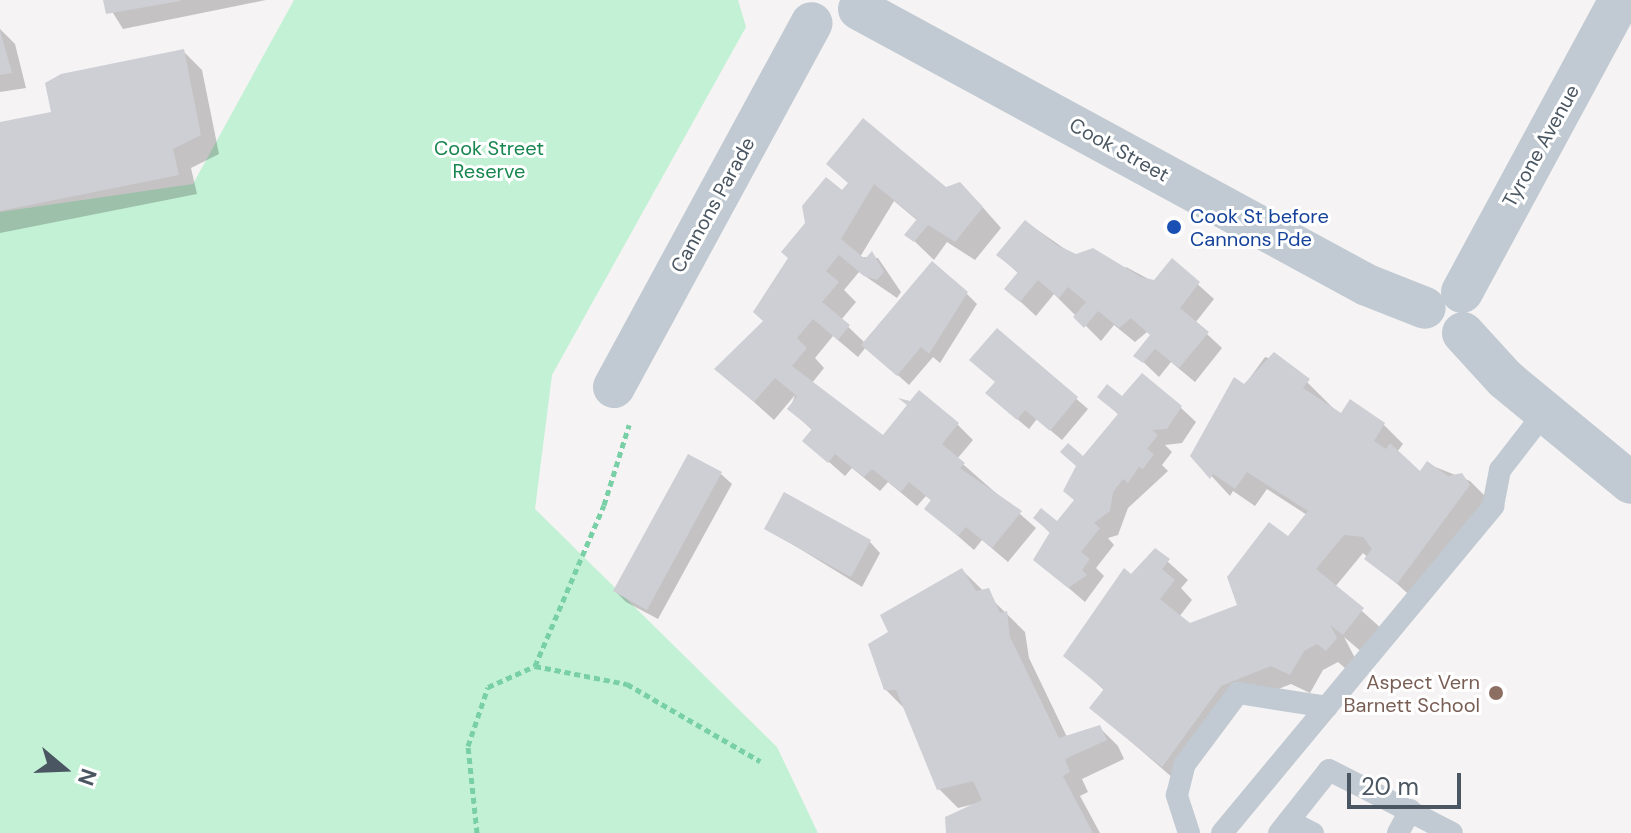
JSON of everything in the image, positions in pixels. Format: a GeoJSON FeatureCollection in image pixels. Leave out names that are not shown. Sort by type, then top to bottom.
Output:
{"type":"FeatureCollection","features":[{"type":"Feature","properties":{"kind":"street","name":"Tyrone Avenue"},"geometry":{"type":"LineString","coordinates":[[1443,300],[1620,0]]}},
{"type":"Feature","properties":{"kind":"street","name":"Cook Street"},"geometry":{"type":"LineString","coordinates":[[861,4],[1367,285],[1443,300]]}},
{"type":"Feature","properties":{"kind":"street"},"geometry":{"type":"LineString","coordinates":[[804,11],[836,27],[861,4]]}},
{"type":"Feature","properties":{"kind":"street","name":"Cannons Parade"},"geometry":{"type":"LineString","coordinates":[[614,387],[804,11]]}},
{"type":"Feature","properties":{"kind":"street"},"geometry":{"type":"LineString","coordinates":[[1443,300],[1474,312],[1463,333],[1545,412],[1631,483]]}},
{"type":"Feature","properties":{"kind":"lane"},"geometry":{"type":"LineString","coordinates":[[1222,833],[1493,506],[1500,470],[1545,412]]}},
{"type":"Feature","properties":{"kind":"lane"},"geometry":{"type":"LineString","coordinates":[[1189,833],[1177,795],[1185,764],[1238,693],[1327,707]]}},
{"type":"Feature","properties":{"kind":"lane"},"geometry":{"type":"LineString","coordinates":[[1313,833],[1284,827],[1329,770],[1452,833]]}},
{"type":"Feature","properties":{"kind":"lane"},"geometry":{"type":"LineString","coordinates":[[1398,833],[1410,810]]}},
{"type":"Feature","properties":{"kind":"path"},"geometry":{"type":"LineString","coordinates":[[535,666],[604,505],[629,424],[614,387]]}},
{"type":"Feature","properties":{"kind":"path"},"geometry":{"type":"LineString","coordinates":[[477,833],[468,746],[488,687],[535,666],[627,684],[760,761]]}},
{"type":"Feature","properties":{"kind":"green space","name":"Cook Street Reserve"},"geometry":{"type":"Polygon","coordinates":[[[294,0],[738,0],[746,27],[552,375],[535,509],[777,747],[818,833],[0,833],[0,212],[193,184],[294,0]]]}},
{"type":"Feature","properties":{"kind":"building"},"geometry":{"type":"Polygon","coordinates":[[[103,0],[180,0],[180,1],[106,14],[103,0]]]}},
{"type":"Feature","properties":{"kind":"building"},"geometry":{"type":"Polygon","coordinates":[[[0,30],[12,73],[0,75],[0,30]]]}},
{"type":"Feature","properties":{"kind":"building"},"geometry":{"type":"Polygon","coordinates":[[[184,49],[201,135],[173,149],[179,175],[0,211],[0,122],[51,112],[45,83],[61,74],[184,49]]]}},
{"type":"Feature","properties":{"kind":"building"},"geometry":{"type":"Polygon","coordinates":[[[863,118],[946,187],[960,182],[983,207],[955,242],[928,225],[914,242],[904,235],[917,219],[874,184],[841,239],[865,259],[872,251],[884,272],[877,280],[864,276],[839,255],[826,271],[839,282],[822,302],[850,325],[838,340],[813,319],[797,338],[807,348],[792,366],[883,435],[907,405],[898,398],[910,401],[919,390],[959,423],[942,444],[965,463],[960,468],[1022,511],[992,548],[966,527],[958,536],[924,509],[931,500],[909,482],[901,492],[872,469],[864,477],[835,454],[828,463],[802,441],[812,429],[787,409],[797,396],[775,378],[754,402],[714,369],[763,321],[753,312],[788,258],[781,252],[805,223],[802,206],[826,177],[842,190],[848,183],[826,164],[863,118]]]}},
{"type":"Feature","properties":{"kind":"building"},"geometry":{"type":"Polygon","coordinates":[[[1025,220],[1055,244],[1076,254],[1093,248],[1141,277],[1154,280],[1172,258],[1200,282],[1180,308],[1209,332],[1179,368],[1155,349],[1143,363],[1133,356],[1150,335],[1131,318],[1119,328],[1098,311],[1084,328],[1073,317],[1086,302],[1068,287],[1059,298],[1038,280],[1020,302],[1004,289],[1018,272],[996,255],[1025,220]]]}},
{"type":"Feature","properties":{"kind":"building"},"geometry":{"type":"Polygon","coordinates":[[[932,261],[968,292],[929,354],[921,347],[897,376],[861,345],[932,261]]]}},
{"type":"Feature","properties":{"kind":"building"},"geometry":{"type":"Polygon","coordinates":[[[997,328],[1078,397],[1050,431],[1025,410],[1017,420],[985,393],[995,382],[969,360],[997,328]]]}},
{"type":"Feature","properties":{"kind":"building"},"geometry":{"type":"Polygon","coordinates":[[[1274,352],[1310,379],[1303,388],[1341,413],[1350,399],[1385,423],[1374,441],[1386,449],[1390,443],[1420,471],[1427,461],[1448,476],[1462,473],[1470,485],[1397,584],[1364,559],[1372,549],[1363,537],[1344,535],[1316,569],[1364,608],[1343,635],[1330,625],[1337,638],[1326,651],[1317,644],[1304,651],[1290,675],[1271,666],[1221,686],[1162,767],[1089,708],[1104,689],[1063,656],[1124,568],[1131,574],[1155,548],[1170,559],[1162,569],[1175,580],[1160,599],[1190,623],[1237,605],[1227,577],[1269,522],[1288,536],[1308,511],[1247,472],[1235,489],[1213,474],[1210,479],[1190,456],[1234,377],[1244,384],[1274,352]]]}},
{"type":"Feature","properties":{"kind":"building"},"geometry":{"type":"Polygon","coordinates":[[[1142,373],[1182,406],[1167,429],[1152,430],[1158,435],[1147,449],[1154,454],[1143,469],[1134,464],[1139,467],[1128,483],[1123,479],[1113,492],[1110,511],[1094,523],[1100,528],[1081,552],[1090,559],[1082,570],[1087,575],[1068,588],[1033,560],[1050,532],[1033,518],[1041,508],[1057,521],[1074,500],[1063,491],[1076,466],[1060,452],[1068,443],[1083,456],[1118,414],[1097,397],[1107,384],[1122,396],[1142,373]]]}},
{"type":"Feature","properties":{"kind":"building"},"geometry":{"type":"Polygon","coordinates":[[[688,454],[722,472],[647,610],[613,591],[688,454]]]}},
{"type":"Feature","properties":{"kind":"building"},"geometry":{"type":"Polygon","coordinates":[[[784,492],[871,540],[851,577],[764,529],[784,492]]]}},
{"type":"Feature","properties":{"kind":"building"},"geometry":{"type":"Polygon","coordinates":[[[962,568],[976,591],[989,588],[1000,613],[1007,611],[1010,637],[1059,738],[1100,725],[1107,740],[1065,759],[1070,772],[1063,776],[1093,833],[946,833],[945,817],[982,800],[973,781],[937,790],[896,690],[884,690],[868,644],[888,632],[880,615],[962,568]]]}},
{"type":"Feature","properties":{"kind":"place","name":"Cook St before Cannons Pde"},"geometry":{"type":"Point","coordinates":[1174,227]}},
{"type":"Feature","properties":{"kind":"place","name":"Aspect Vern Barnett School"},"geometry":{"type":"Point","coordinates":[1496,693]}}]}
